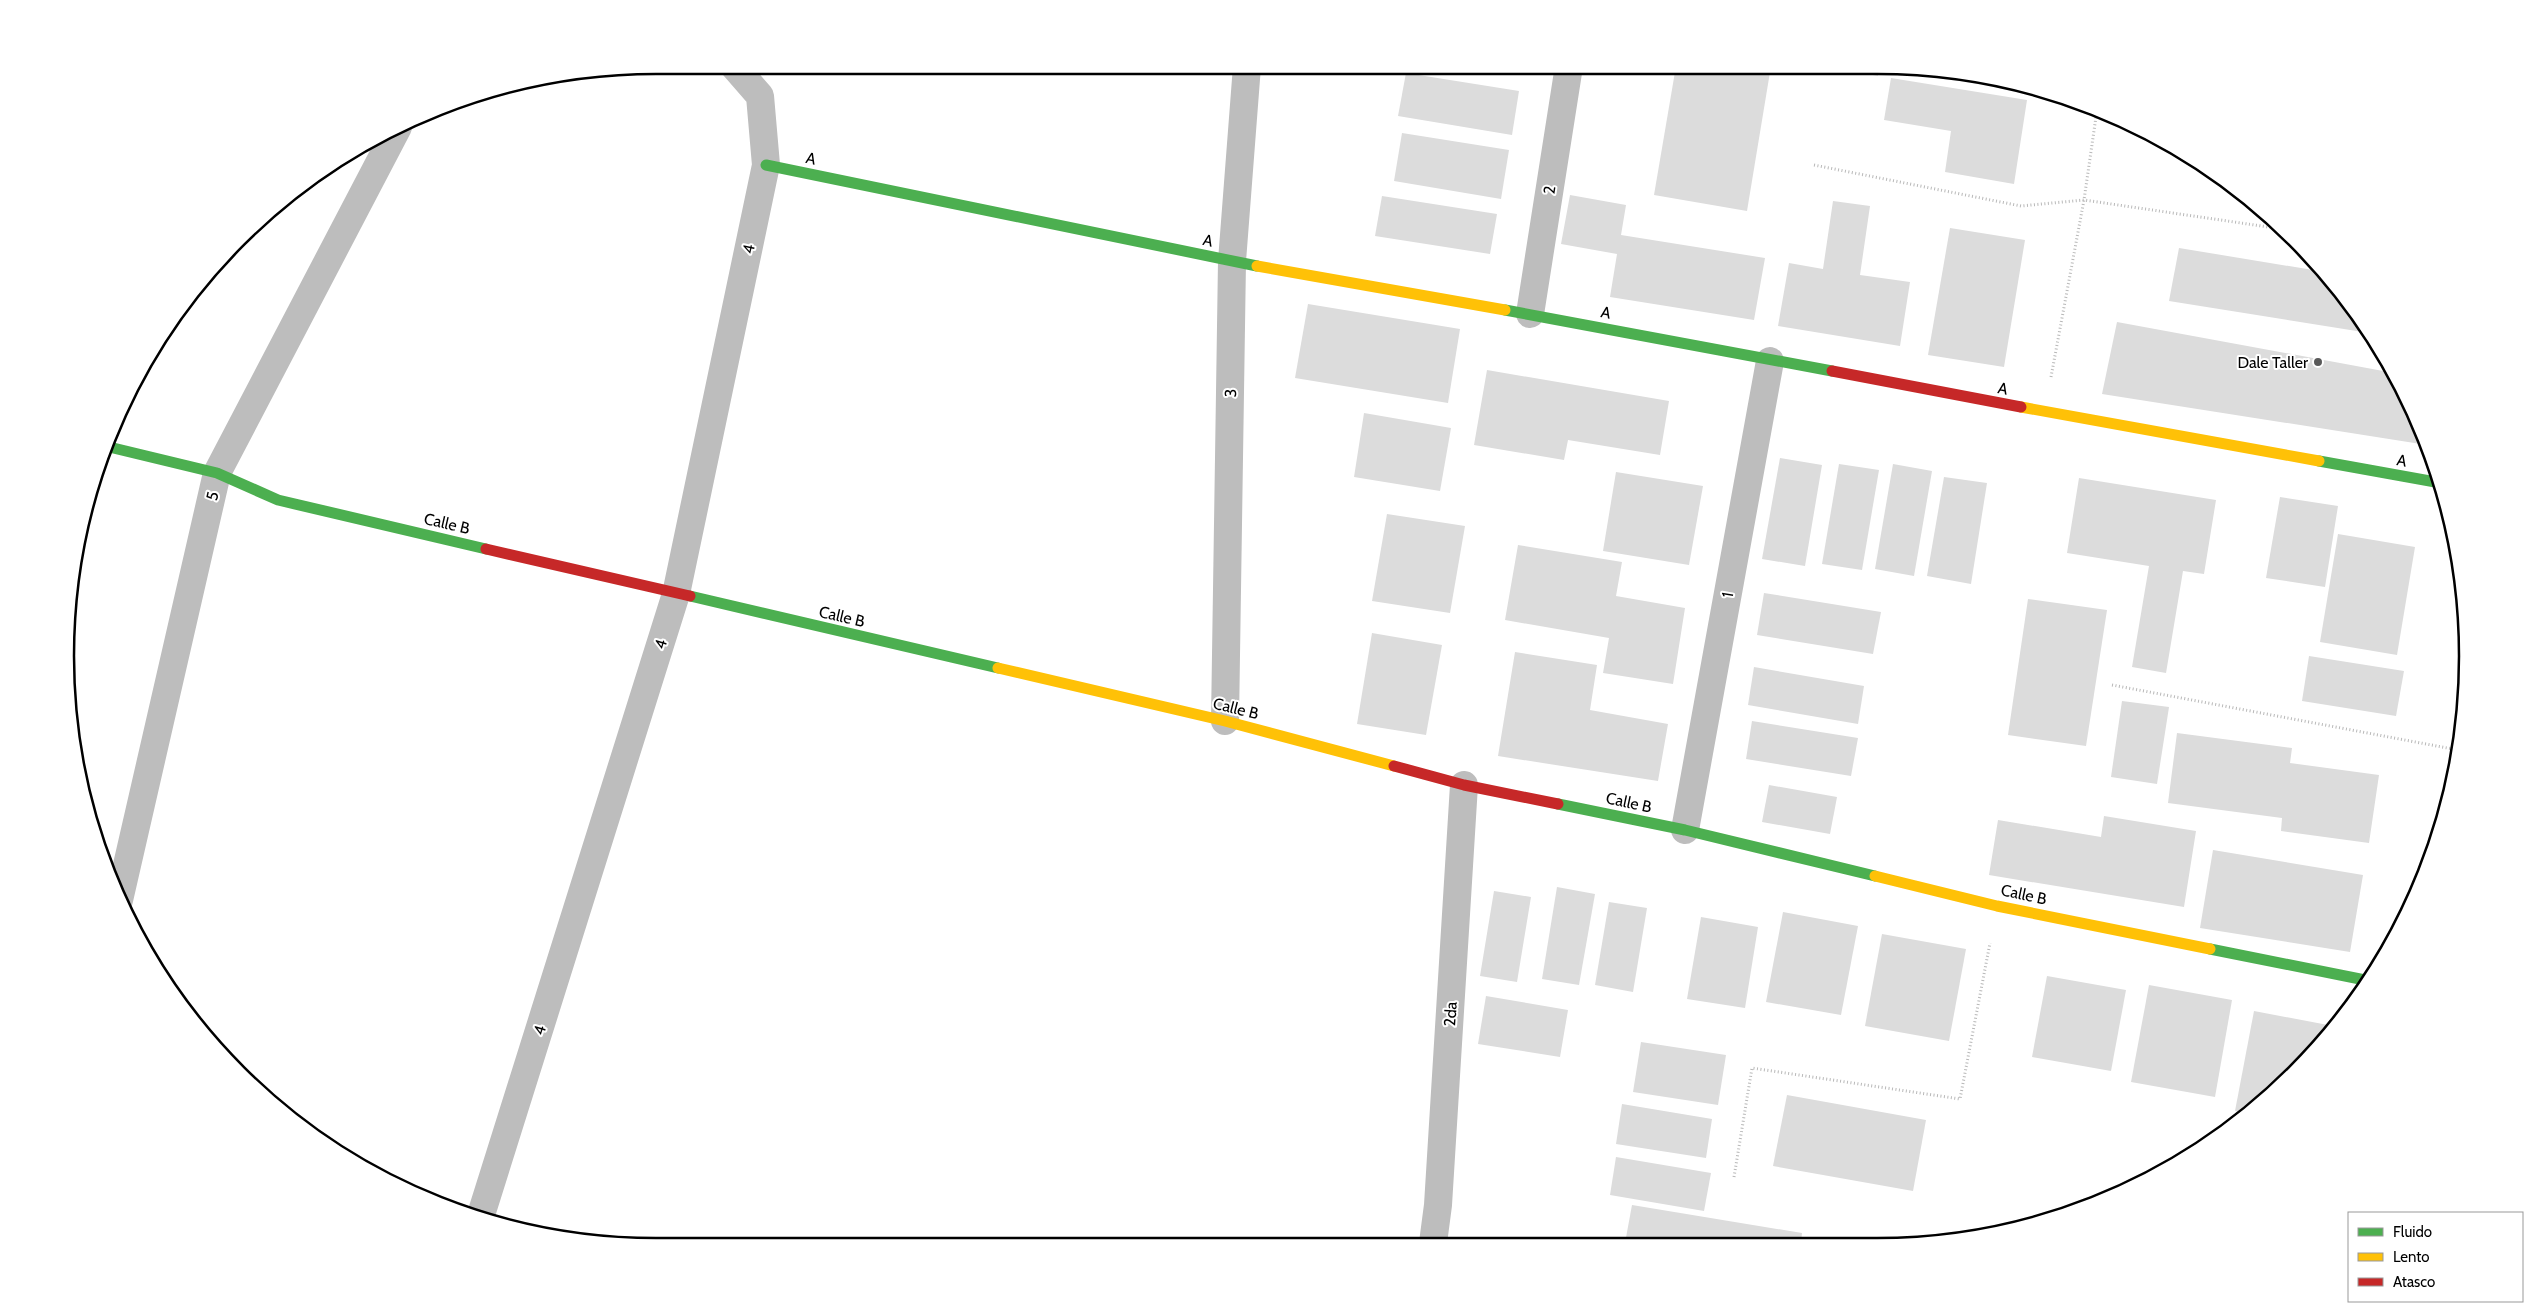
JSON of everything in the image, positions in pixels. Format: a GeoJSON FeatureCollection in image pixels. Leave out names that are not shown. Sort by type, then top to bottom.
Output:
{"type":"FeatureCollection","features":[{"type":"Feature","properties":{"kind":"street","name":"4"},"geometry":{"type":"LineString","coordinates":[[482,1211],[676,594],[766,165],[760,96],[741,74]]}},
{"type":"Feature","properties":{"kind":"street","name":"3"},"geometry":{"type":"LineString","coordinates":[[1225,722],[1232,261],[1246,74]]}},
{"type":"Feature","properties":{"kind":"street","name":"2"},"geometry":{"type":"LineString","coordinates":[[1530,314],[1568,74]]}},
{"type":"Feature","properties":{"kind":"street","name":"5"},"geometry":{"type":"LineString","coordinates":[[122,887],[217,473],[393,137]]}},
{"type":"Feature","properties":{"kind":"street","name":"A"},"geometry":{"type":"LineString","coordinates":[[766,165],[1232,261],[1530,314],[1770,361],[2432,482]]}},
{"type":"Feature","properties":{"kind":"street","name":"1"},"geometry":{"type":"LineString","coordinates":[[1685,830],[1770,361]]}},
{"type":"Feature","properties":{"kind":"street","name":"Calle B"},"geometry":{"type":"LineString","coordinates":[[113,448],[217,473],[278,500],[1225,722],[1464,785],[1685,830],[1997,906],[2361,979]]}},
{"type":"Feature","properties":{"kind":"street","name":"2da"},"geometry":{"type":"LineString","coordinates":[[1434,1238],[1438,1205],[1464,785]]}},
{"type":"Feature","properties":{"kind":"path"},"geometry":{"type":"LineString","coordinates":[[2045,412],[2084,200],[2096,117]]}},
{"type":"Feature","properties":{"kind":"path"},"geometry":{"type":"LineString","coordinates":[[1814,165],[2021,206],[2084,200],[2271,227]]}},
{"type":"Feature","properties":{"kind":"path"},"geometry":{"type":"LineString","coordinates":[[2112,685],[2451,749]]}},
{"type":"Feature","properties":{"kind":"path"},"geometry":{"type":"LineString","coordinates":[[1734,1177],[1752,1068],[1960,1099],[1997,906]]}},
{"type":"Feature","properties":{"kind":"building"},"geometry":{"type":"Polygon","coordinates":[[[1406,74],[1519,91],[1512,135],[1398,116],[1406,74]]]}},
{"type":"Feature","properties":{"kind":"building"},"geometry":{"type":"Polygon","coordinates":[[[1675,74],[1770,74],[1747,211],[1654,195],[1675,74]]]}},
{"type":"Feature","properties":{"kind":"building"},"geometry":{"type":"Polygon","coordinates":[[[1891,78],[2027,100],[2014,184],[1945,172],[1951,131],[1884,120],[1891,78]]]}},
{"type":"Feature","properties":{"kind":"building"},"geometry":{"type":"Polygon","coordinates":[[[1402,133],[1509,150],[1501,199],[1394,181],[1402,133]]]}},
{"type":"Feature","properties":{"kind":"building"},"geometry":{"type":"Polygon","coordinates":[[[1570,195],[1626,205],[1621,235],[1765,258],[1754,320],[1610,297],[1617,254],[1561,244],[1570,195]]]}},
{"type":"Feature","properties":{"kind":"building"},"geometry":{"type":"Polygon","coordinates":[[[1382,196],[1497,214],[1490,254],[1375,236],[1382,196]]]}},
{"type":"Feature","properties":{"kind":"building"},"geometry":{"type":"Polygon","coordinates":[[[1833,201],[1870,206],[1860,275],[1910,282],[1900,346],[1778,326],[1789,263],[1823,269],[1833,201]]]}},
{"type":"Feature","properties":{"kind":"building"},"geometry":{"type":"Polygon","coordinates":[[[1950,228],[2025,240],[2004,367],[1928,355],[1950,228]]]}},
{"type":"Feature","properties":{"kind":"building"},"geometry":{"type":"Polygon","coordinates":[[[2179,248],[2313,270],[2360,332],[2169,301],[2179,248]]]}},
{"type":"Feature","properties":{"kind":"building"},"geometry":{"type":"Polygon","coordinates":[[[1308,304],[1460,329],[1448,403],[1295,378],[1308,304]]]}},
{"type":"Feature","properties":{"kind":"building"},"geometry":{"type":"Polygon","coordinates":[[[2117,322],[2384,371],[2399,398],[2419,444],[2102,394],[2117,322]]]}},
{"type":"Feature","properties":{"kind":"building"},"geometry":{"type":"Polygon","coordinates":[[[1487,370],[1669,401],[1660,455],[1568,440],[1564,460],[1474,445],[1487,370]]]}},
{"type":"Feature","properties":{"kind":"building"},"geometry":{"type":"Polygon","coordinates":[[[1364,413],[1451,428],[1440,491],[1354,477],[1364,413]]]}},
{"type":"Feature","properties":{"kind":"building"},"geometry":{"type":"Polygon","coordinates":[[[1780,458],[1822,465],[1805,566],[1762,559],[1780,458]]]}},
{"type":"Feature","properties":{"kind":"building"},"geometry":{"type":"Polygon","coordinates":[[[1839,464],[1879,470],[1862,570],[1822,564],[1839,464]]]}},
{"type":"Feature","properties":{"kind":"building"},"geometry":{"type":"Polygon","coordinates":[[[1893,464],[1932,471],[1914,576],[1875,569],[1893,464]]]}},
{"type":"Feature","properties":{"kind":"building"},"geometry":{"type":"Polygon","coordinates":[[[1616,472],[1703,486],[1689,565],[1603,551],[1616,472]]]}},
{"type":"Feature","properties":{"kind":"building"},"geometry":{"type":"Polygon","coordinates":[[[1944,477],[1987,483],[1971,584],[1927,576],[1944,477]]]}},
{"type":"Feature","properties":{"kind":"building"},"geometry":{"type":"Polygon","coordinates":[[[2079,478],[2216,500],[2204,574],[2183,571],[2166,673],[2132,667],[2149,566],[2067,553],[2079,478]]]}},
{"type":"Feature","properties":{"kind":"building"},"geometry":{"type":"Polygon","coordinates":[[[2280,497],[2338,506],[2325,587],[2266,578],[2280,497]]]}},
{"type":"Feature","properties":{"kind":"building"},"geometry":{"type":"Polygon","coordinates":[[[1387,514],[1465,526],[1450,613],[1372,601],[1387,514]]]}},
{"type":"Feature","properties":{"kind":"building"},"geometry":{"type":"Polygon","coordinates":[[[2338,534],[2415,547],[2397,655],[2320,642],[2338,534]]]}},
{"type":"Feature","properties":{"kind":"building"},"geometry":{"type":"Polygon","coordinates":[[[1518,545],[1622,562],[1616,596],[1685,608],[1673,684],[1603,673],[1609,638],[1505,620],[1518,545]]]}},
{"type":"Feature","properties":{"kind":"building"},"geometry":{"type":"Polygon","coordinates":[[[1764,593],[1881,612],[1873,654],[1757,635],[1764,593]]]}},
{"type":"Feature","properties":{"kind":"building"},"geometry":{"type":"Polygon","coordinates":[[[2028,599],[2107,610],[2086,746],[2008,735],[2028,599]]]}},
{"type":"Feature","properties":{"kind":"building"},"geometry":{"type":"Polygon","coordinates":[[[1372,633],[1442,645],[1426,735],[1357,724],[1372,633]]]}},
{"type":"Feature","properties":{"kind":"building"},"geometry":{"type":"Polygon","coordinates":[[[1515,652],[1597,665],[1590,710],[1668,724],[1658,781],[1498,756],[1515,652]]]}},
{"type":"Feature","properties":{"kind":"building"},"geometry":{"type":"Polygon","coordinates":[[[2309,656],[2404,671],[2396,716],[2302,701],[2309,656]]]}},
{"type":"Feature","properties":{"kind":"building"},"geometry":{"type":"Polygon","coordinates":[[[1754,667],[1864,686],[1858,724],[1748,705],[1754,667]]]}},
{"type":"Feature","properties":{"kind":"building"},"geometry":{"type":"Polygon","coordinates":[[[2122,701],[2169,707],[2157,784],[2111,777],[2122,701]]]}},
{"type":"Feature","properties":{"kind":"building"},"geometry":{"type":"Polygon","coordinates":[[[1752,721],[1858,738],[1851,776],[1746,759],[1752,721]]]}},
{"type":"Feature","properties":{"kind":"building"},"geometry":{"type":"Polygon","coordinates":[[[2177,733],[2292,748],[2290,763],[2379,775],[2369,843],[2281,831],[2282,818],[2168,803],[2177,733]]]}},
{"type":"Feature","properties":{"kind":"building"},"geometry":{"type":"Polygon","coordinates":[[[1769,785],[1837,797],[1830,834],[1762,822],[1769,785]]]}},
{"type":"Feature","properties":{"kind":"building"},"geometry":{"type":"Polygon","coordinates":[[[2104,816],[2196,831],[2184,907],[1989,875],[1998,820],[2101,837],[2104,816]]]}},
{"type":"Feature","properties":{"kind":"building"},"geometry":{"type":"Polygon","coordinates":[[[2213,850],[2363,875],[2350,952],[2200,928],[2213,850]]]}},
{"type":"Feature","properties":{"kind":"building"},"geometry":{"type":"Polygon","coordinates":[[[1557,887],[1595,894],[1579,985],[1542,979],[1557,887]]]}},
{"type":"Feature","properties":{"kind":"building"},"geometry":{"type":"Polygon","coordinates":[[[1494,891],[1531,897],[1517,982],[1480,976],[1494,891]]]}},
{"type":"Feature","properties":{"kind":"building"},"geometry":{"type":"Polygon","coordinates":[[[1609,902],[1647,908],[1633,992],[1595,985],[1609,902]]]}},
{"type":"Feature","properties":{"kind":"building"},"geometry":{"type":"Polygon","coordinates":[[[1783,912],[1858,926],[1841,1015],[1766,1002],[1783,912]]]}},
{"type":"Feature","properties":{"kind":"building"},"geometry":{"type":"Polygon","coordinates":[[[1701,917],[1758,927],[1745,1008],[1687,999],[1701,917]]]}},
{"type":"Feature","properties":{"kind":"building"},"geometry":{"type":"Polygon","coordinates":[[[1882,934],[1966,949],[1949,1041],[1865,1026],[1882,934]]]}},
{"type":"Feature","properties":{"kind":"building"},"geometry":{"type":"Polygon","coordinates":[[[2047,976],[2126,990],[2111,1071],[2032,1057],[2047,976]]]}},
{"type":"Feature","properties":{"kind":"building"},"geometry":{"type":"Polygon","coordinates":[[[2149,985],[2232,1000],[2215,1097],[2131,1082],[2149,985]]]}},
{"type":"Feature","properties":{"kind":"building"},"geometry":{"type":"Polygon","coordinates":[[[1486,996],[1568,1010],[1560,1057],[1478,1044],[1486,996]]]}},
{"type":"Feature","properties":{"kind":"building"},"geometry":{"type":"Polygon","coordinates":[[[2254,1011],[2327,1025],[2289,1068],[2239,1112],[2235,1111],[2254,1011]]]}},
{"type":"Feature","properties":{"kind":"building"},"geometry":{"type":"Polygon","coordinates":[[[1641,1042],[1726,1055],[1718,1105],[1633,1092],[1641,1042]]]}},
{"type":"Feature","properties":{"kind":"building"},"geometry":{"type":"Polygon","coordinates":[[[1787,1095],[1926,1120],[1913,1191],[1773,1166],[1787,1095]]]}},
{"type":"Feature","properties":{"kind":"building"},"geometry":{"type":"Polygon","coordinates":[[[1622,1104],[1712,1119],[1706,1158],[1616,1144],[1622,1104]]]}},
{"type":"Feature","properties":{"kind":"building"},"geometry":{"type":"Polygon","coordinates":[[[1616,1157],[1711,1173],[1704,1211],[1610,1195],[1616,1157]]]}},
{"type":"Feature","properties":{"kind":"building"},"geometry":{"type":"Polygon","coordinates":[[[1632,1205],[1802,1233],[1801,1238],[1626,1238],[1632,1205]]]}},
{"type":"Feature","properties":{"kind":"traffic: fast"},"geometry":{"type":"LineString","coordinates":[[766,165],[1257,266]]}},
{"type":"Feature","properties":{"kind":"traffic: fast"},"geometry":{"type":"LineString","coordinates":[[1505,310],[1832,371]]}},
{"type":"Feature","properties":{"kind":"traffic: fast"},"geometry":{"type":"LineString","coordinates":[[113,448],[217,473],[278,500],[486,549]]}},
{"type":"Feature","properties":{"kind":"traffic: fast"},"geometry":{"type":"LineString","coordinates":[[2319,461],[2432,481]]}},
{"type":"Feature","properties":{"kind":"traffic: fast"},"geometry":{"type":"LineString","coordinates":[[690,596],[998,668]]}},
{"type":"Feature","properties":{"kind":"traffic: fast"},"geometry":{"type":"LineString","coordinates":[[1558,804],[1685,830],[1875,876]]}},
{"type":"Feature","properties":{"kind":"traffic: fast"},"geometry":{"type":"LineString","coordinates":[[2210,949],[2361,979]]}},
{"type":"Feature","properties":{"kind":"traffic: slow"},"geometry":{"type":"LineString","coordinates":[[1257,266],[1505,310]]}},
{"type":"Feature","properties":{"kind":"traffic: slow"},"geometry":{"type":"LineString","coordinates":[[2021,407],[2319,461]]}},
{"type":"Feature","properties":{"kind":"traffic: slow"},"geometry":{"type":"LineString","coordinates":[[998,668],[1225,721],[1394,766]]}},
{"type":"Feature","properties":{"kind":"traffic: slow"},"geometry":{"type":"LineString","coordinates":[[1875,876],[1997,906],[2210,949]]}},
{"type":"Feature","properties":{"kind":"traffic: jam"},"geometry":{"type":"LineString","coordinates":[[1832,371],[2021,407]]}},
{"type":"Feature","properties":{"kind":"traffic: jam"},"geometry":{"type":"LineString","coordinates":[[486,549],[690,596]]}},
{"type":"Feature","properties":{"kind":"traffic: jam"},"geometry":{"type":"LineString","coordinates":[[1394,766],[1464,785],[1558,804]]}},
{"type":"Feature","properties":{"kind":"place","name":"Dale Taller"},"geometry":{"type":"Point","coordinates":[2318,362]}}]}
